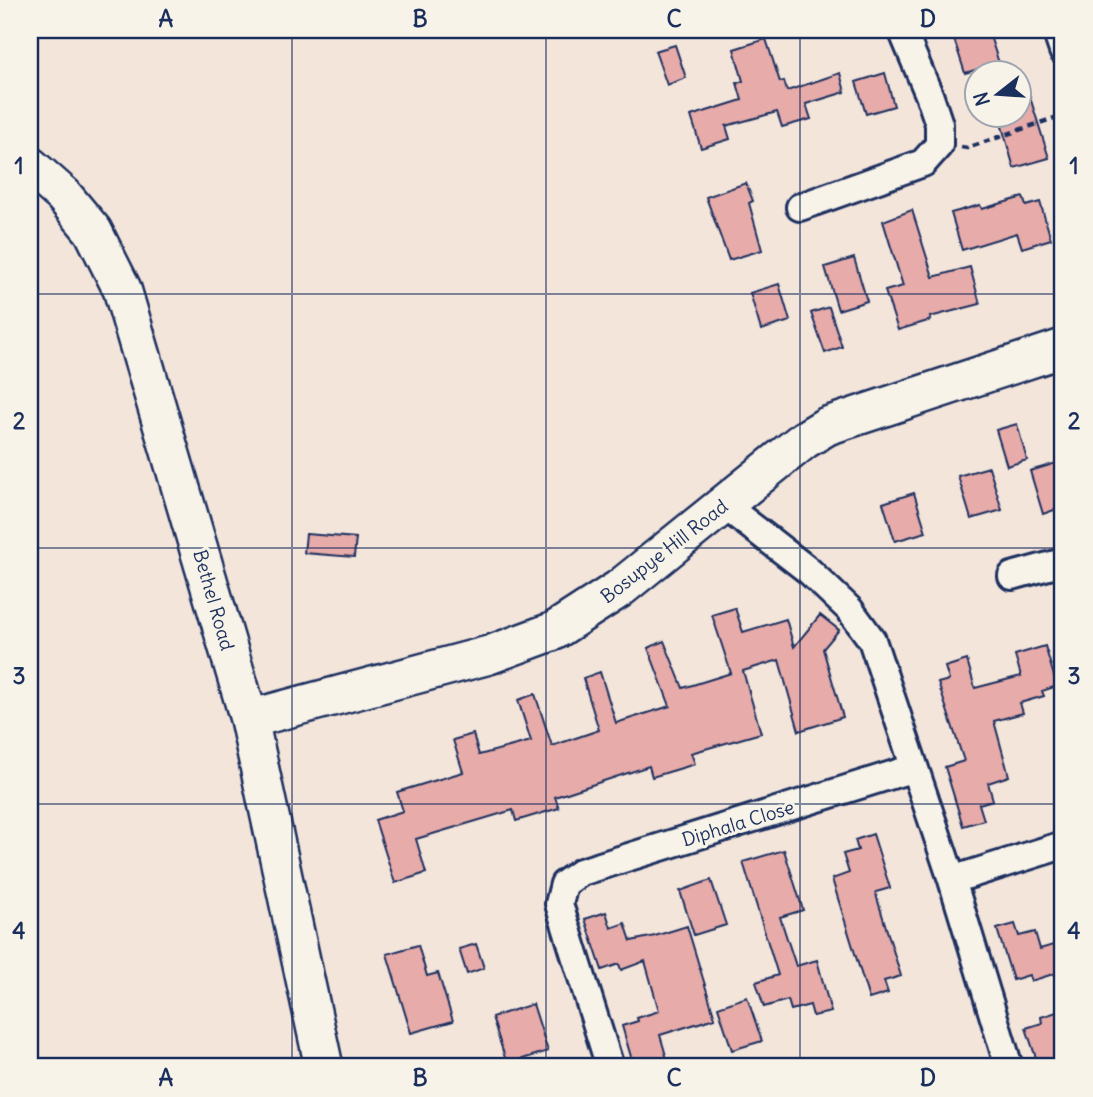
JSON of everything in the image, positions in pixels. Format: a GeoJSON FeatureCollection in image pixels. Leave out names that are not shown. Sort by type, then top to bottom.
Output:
{"type":"FeatureCollection","features":[{"type":"Feature","properties":{"kind":"street"},"geometry":{"type":"LineString","coordinates":[[800,206],[923,163],[939,145],[939,124],[902,30]]}},
{"type":"Feature","properties":{"kind":"street"},"geometry":{"type":"LineString","coordinates":[[1056,30],[1063,51]]}},
{"type":"Feature","properties":{"kind":"street","name":"Bethel Road"},"geometry":{"type":"LineString","coordinates":[[30,166],[62,195],[93,231],[122,289],[249,719],[324,1067]]}},
{"type":"Feature","properties":{"kind":"street","name":"Bosupye Hill Road"},"geometry":{"type":"LineString","coordinates":[[249,719],[489,655],[554,631],[619,589],[804,440],[827,426],[1063,348]]}},
{"type":"Feature","properties":{"kind":"street"},"geometry":{"type":"LineString","coordinates":[[724,505],[809,571],[850,610],[872,640],[952,880],[1009,1067]]}},
{"type":"Feature","properties":{"kind":"street"},"geometry":{"type":"LineString","coordinates":[[1012,576],[1063,562]]}},
{"type":"Feature","properties":{"kind":"street","name":"Diphala Close"},"geometry":{"type":"LineString","coordinates":[[610,1067],[559,904],[564,884],[582,872],[914,768]]}},
{"type":"Feature","properties":{"kind":"street"},"geometry":{"type":"LineString","coordinates":[[952,880],[1063,845]]}},
{"type":"Feature","properties":{"kind":"path"},"geometry":{"type":"LineString","coordinates":[[939,145],[967,148],[1063,115]]}},
{"type":"Feature","properties":{"kind":"building"},"geometry":{"type":"Polygon","coordinates":[[[951,30],[988,30],[998,60],[964,60],[964,70],[951,30]]]}},
{"type":"Feature","properties":{"kind":"building"},"geometry":{"type":"Polygon","coordinates":[[[766,39],[780,82],[784,81],[787,91],[840,73],[845,92],[806,104],[811,119],[782,127],[777,112],[726,126],[730,139],[701,148],[691,116],[742,100],[737,83],[743,81],[734,49],[766,39]]]}},
{"type":"Feature","properties":{"kind":"building"},"geometry":{"type":"Polygon","coordinates":[[[675,45],[686,78],[667,85],[655,51],[675,45]]]}},
{"type":"Feature","properties":{"kind":"building"},"geometry":{"type":"Polygon","coordinates":[[[885,73],[894,106],[866,114],[856,82],[885,73]]]}},
{"type":"Feature","properties":{"kind":"building"},"geometry":{"type":"Polygon","coordinates":[[[1034,110],[1049,158],[1014,168],[1003,130],[1034,130],[1034,110]]]}},
{"type":"Feature","properties":{"kind":"building"},"geometry":{"type":"Polygon","coordinates":[[[746,183],[753,201],[749,203],[762,250],[729,260],[706,197],[746,183]]]}},
{"type":"Feature","properties":{"kind":"building"},"geometry":{"type":"Polygon","coordinates":[[[1023,197],[1026,206],[1040,202],[1051,239],[1022,248],[1017,233],[962,250],[951,213],[980,205],[982,209],[1023,197]]]}},
{"type":"Feature","properties":{"kind":"building"},"geometry":{"type":"Polygon","coordinates":[[[912,210],[933,277],[970,267],[980,304],[930,317],[931,320],[898,330],[885,291],[903,286],[883,221],[912,210]]]}},
{"type":"Feature","properties":{"kind":"building"},"geometry":{"type":"Polygon","coordinates":[[[854,258],[867,301],[838,310],[825,267],[854,258]]]}},
{"type":"Feature","properties":{"kind":"building"},"geometry":{"type":"Polygon","coordinates":[[[779,284],[790,321],[761,330],[750,293],[779,284]]]}},
{"type":"Feature","properties":{"kind":"building"},"geometry":{"type":"Polygon","coordinates":[[[829,307],[842,347],[825,353],[811,313],[829,307]]]}},
{"type":"Feature","properties":{"kind":"building"},"geometry":{"type":"Polygon","coordinates":[[[1017,424],[1027,460],[1007,466],[996,430],[1017,424]]]}},
{"type":"Feature","properties":{"kind":"building"},"geometry":{"type":"Polygon","coordinates":[[[1063,461],[1063,507],[1043,514],[1030,471],[1063,461]]]}},
{"type":"Feature","properties":{"kind":"building"},"geometry":{"type":"Polygon","coordinates":[[[989,467],[1002,510],[971,519],[958,476],[989,467]]]}},
{"type":"Feature","properties":{"kind":"building"},"geometry":{"type":"Polygon","coordinates":[[[914,493],[926,532],[895,541],[883,503],[914,493]]]}},
{"type":"Feature","properties":{"kind":"building"},"geometry":{"type":"Polygon","coordinates":[[[306,534],[356,538],[354,557],[304,553],[306,534]]]}},
{"type":"Feature","properties":{"kind":"building"},"geometry":{"type":"Polygon","coordinates":[[[735,608],[743,632],[786,619],[794,647],[820,615],[839,630],[823,649],[843,717],[799,731],[779,660],[743,671],[761,733],[691,753],[695,764],[652,777],[649,766],[555,797],[559,808],[516,821],[513,810],[416,839],[426,873],[395,883],[375,820],[403,811],[397,792],[463,772],[453,740],[473,734],[479,755],[531,741],[518,700],[535,694],[552,746],[599,730],[583,678],[600,672],[616,723],[670,706],[648,648],[664,641],[683,688],[731,673],[712,615],[735,608]]]}},
{"type":"Feature","properties":{"kind":"building"},"geometry":{"type":"Polygon","coordinates":[[[1045,646],[1057,686],[1042,691],[1044,696],[1020,703],[1023,713],[994,721],[1009,776],[988,783],[993,800],[979,804],[984,820],[963,826],[945,767],[964,761],[938,683],[949,680],[945,667],[967,660],[975,688],[1021,676],[1015,655],[1045,646]]]}},
{"type":"Feature","properties":{"kind":"building"},"geometry":{"type":"Polygon","coordinates":[[[873,834],[890,888],[876,892],[877,898],[901,976],[884,981],[888,993],[869,999],[832,879],[849,873],[843,854],[858,850],[855,840],[873,834]]]}},
{"type":"Feature","properties":{"kind":"building"},"geometry":{"type":"Polygon","coordinates":[[[784,850],[803,910],[780,917],[796,966],[817,960],[831,1012],[813,1016],[810,1005],[791,1010],[788,1000],[764,1007],[756,982],[778,975],[743,862],[784,850]]]}},
{"type":"Feature","properties":{"kind":"building"},"geometry":{"type":"Polygon","coordinates":[[[711,880],[726,925],[694,935],[680,891],[711,880]]]}},
{"type":"Feature","properties":{"kind":"building"},"geometry":{"type":"Polygon","coordinates":[[[606,912],[611,928],[625,923],[631,941],[687,926],[715,1018],[660,1035],[667,1059],[634,1067],[622,1026],[659,1011],[645,961],[621,970],[619,964],[602,970],[585,919],[606,912]]]}},
{"type":"Feature","properties":{"kind":"building"},"geometry":{"type":"Polygon","coordinates":[[[1015,924],[1019,936],[1035,932],[1040,949],[1063,942],[1063,971],[1031,981],[1029,975],[1013,980],[997,929],[1015,924]]]}},
{"type":"Feature","properties":{"kind":"building"},"geometry":{"type":"Polygon","coordinates":[[[476,944],[484,968],[467,974],[459,949],[476,944]]]}},
{"type":"Feature","properties":{"kind":"building"},"geometry":{"type":"Polygon","coordinates":[[[418,945],[427,976],[438,973],[453,1021],[411,1033],[387,954],[418,945]]]}},
{"type":"Feature","properties":{"kind":"building"},"geometry":{"type":"Polygon","coordinates":[[[747,997],[762,1041],[732,1050],[718,1007],[747,997]]]}},
{"type":"Feature","properties":{"kind":"building"},"geometry":{"type":"Polygon","coordinates":[[[533,1004],[548,1051],[507,1064],[492,1017],[533,1004]]]}},
{"type":"Feature","properties":{"kind":"building"},"geometry":{"type":"Polygon","coordinates":[[[1063,1010],[1063,1067],[1039,1067],[1026,1028],[1042,1023],[1041,1017],[1063,1010]]]}}]}
